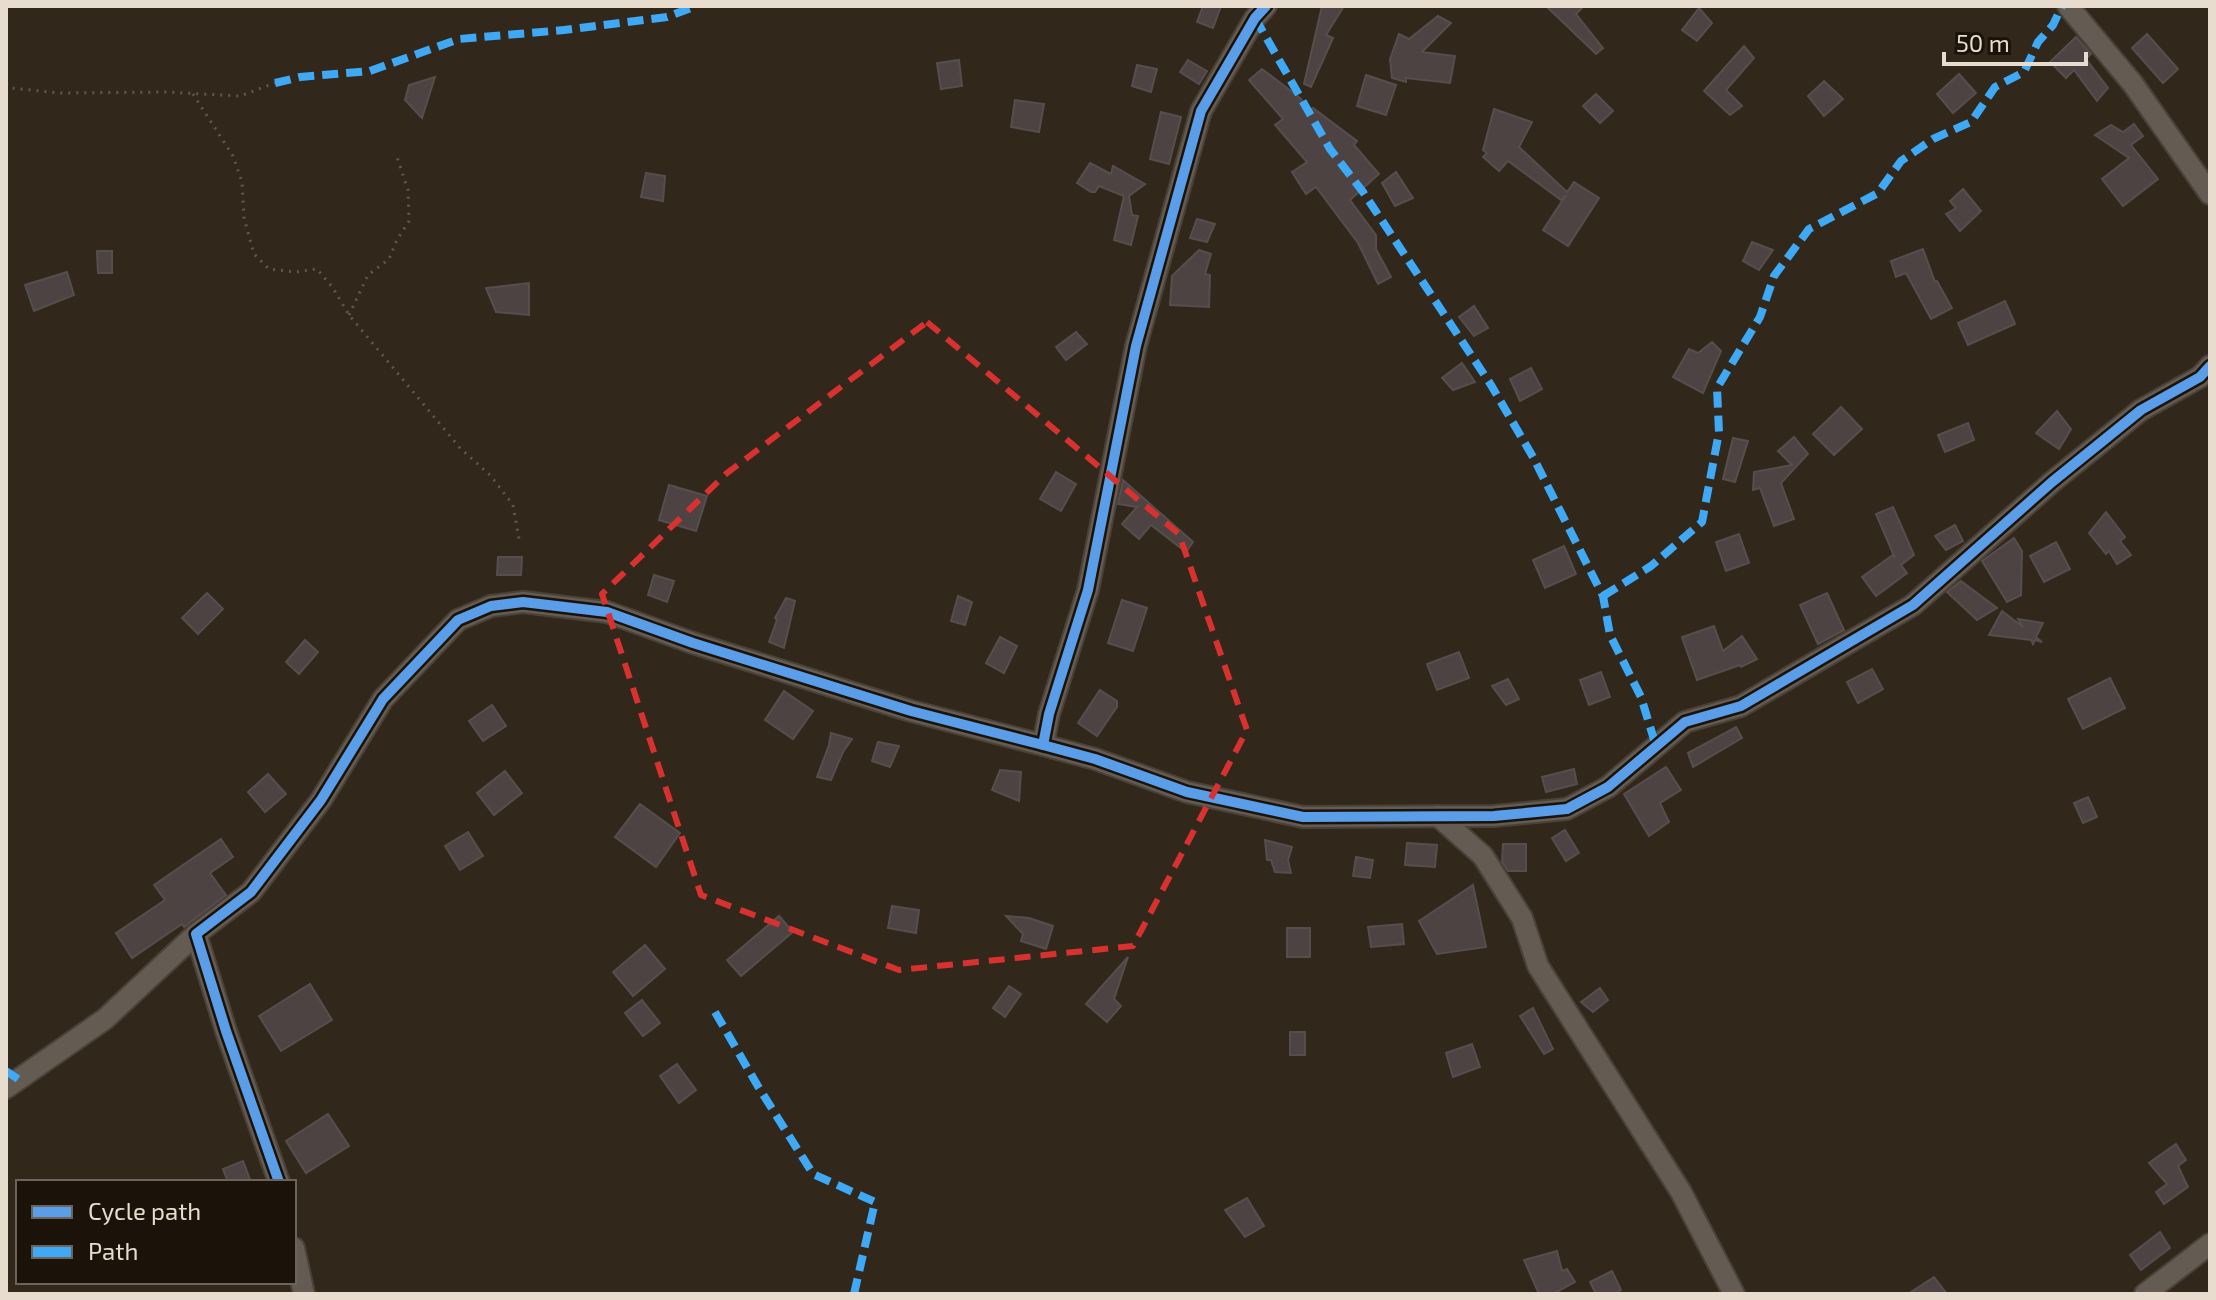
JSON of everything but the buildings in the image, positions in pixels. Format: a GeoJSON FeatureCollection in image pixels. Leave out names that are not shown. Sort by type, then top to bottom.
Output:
{"type":"FeatureCollection","features":[{"type":"Feature","properties":{"kind":"street"},"geometry":{"type":"LineString","coordinates":[[2068,6],[2133,84],[2210,194]]}},
{"type":"Feature","properties":{"kind":"street"},"geometry":{"type":"LineString","coordinates":[[1043,745],[1049,714],[1088,590],[1136,346],[1201,111],[1256,10]]}},
{"type":"Feature","properties":{"kind":"street"},"geometry":{"type":"LineString","coordinates":[[6,1088],[105,1019],[196,934],[251,892],[321,800],[383,699],[458,620],[491,606],[523,602],[607,612],[693,643],[911,711],[1095,759],[1187,792],[1303,817],[1494,816],[1567,809],[1608,787],[1685,722],[1741,706],[1913,605],[2052,482],[2141,410],[2200,377],[2210,366]]}},
{"type":"Feature","properties":{"kind":"street"},"geometry":{"type":"LineString","coordinates":[[1438,816],[1483,856],[1522,918],[1538,966],[1681,1192],[1734,1294]]}},
{"type":"Feature","properties":{"kind":"street"},"geometry":{"type":"LineString","coordinates":[[196,934],[278,1180]]}},
{"type":"Feature","properties":{"kind":"street"},"geometry":{"type":"LineString","coordinates":[[2145,1294],[2210,1244]]}},
{"type":"Feature","properties":{"kind":"street"},"geometry":{"type":"LineString","coordinates":[[296,1257],[304,1294]]}},
{"type":"Feature","properties":{"kind":"path"},"geometry":{"type":"LineString","coordinates":[[6,84],[11,88],[59,93],[240,96],[275,83]]}},
{"type":"Feature","properties":{"kind":"path"},"geometry":{"type":"LineString","coordinates":[[193,94],[216,135],[233,156],[242,182],[244,218],[254,254],[269,269],[296,272],[317,269],[349,315],[460,448],[491,476],[513,505],[519,539]]}},
{"type":"Feature","properties":{"kind":"path"},"geometry":{"type":"LineString","coordinates":[[349,315],[368,275],[389,259],[409,221],[408,190],[397,157]]}},
{"type":"Feature","properties":{"kind":"highlighted area"},"geometry":{"type":"Polygon","coordinates":[[[927,322],[1179,534],[1247,730],[1133,946],[899,970],[701,895],[602,594],[727,473],[927,322]]]}},
{"type":"Feature","properties":{"kind":"marked path"},"geometry":{"type":"LineString","coordinates":[[275,83],[300,77],[370,71],[459,39],[667,17],[696,6]]}},
{"type":"Feature","properties":{"kind":"marked path"},"geometry":{"type":"LineString","coordinates":[[1603,596],[1651,566],[1702,522],[1719,432],[1717,388],[1760,317],[1774,276],[1809,229],[1878,193],[1901,161],[1933,139],[1971,122],[1995,87],[2024,72],[2038,42],[2053,25],[2062,6]]}},
{"type":"Feature","properties":{"kind":"marked path"},"geometry":{"type":"LineString","coordinates":[[1255,18],[1330,149],[1363,192],[1491,385],[1533,457],[1603,596],[1610,635],[1641,697],[1656,746]]}},
{"type":"Feature","properties":{"kind":"marked path"},"geometry":{"type":"LineString","coordinates":[[715,1012],[813,1174],[875,1202],[854,1294]]}},
{"type":"Feature","properties":{"kind":"marked path"},"geometry":{"type":"LineString","coordinates":[[6,1071],[18,1079]]}},
{"type":"Feature","properties":{"kind":"cycle path"},"geometry":{"type":"LineString","coordinates":[[278,1180],[196,934],[251,892],[321,800],[383,699],[458,620],[491,606],[523,602],[607,612],[693,643],[911,711],[1043,745],[1049,714],[1088,590],[1136,346],[1201,111],[1255,18],[1266,6]]}},
{"type":"Feature","properties":{"kind":"cycle path"},"geometry":{"type":"LineString","coordinates":[[1043,745],[1095,759],[1187,792],[1303,817],[1494,816],[1567,809],[1608,787],[1685,722],[1741,706],[1913,605],[2052,482],[2141,410],[2200,377],[2210,366]]}}]}
